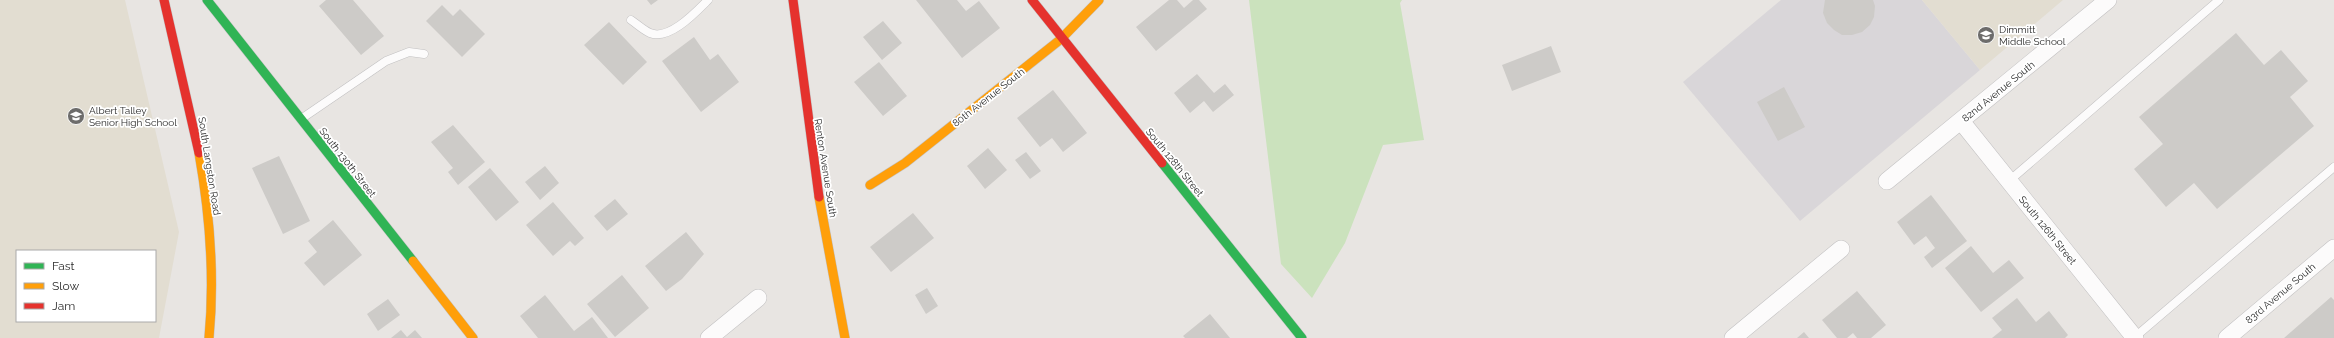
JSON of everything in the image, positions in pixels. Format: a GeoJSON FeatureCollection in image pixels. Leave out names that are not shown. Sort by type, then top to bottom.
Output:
{"type":"FeatureCollection","features":[{"type":"Feature","properties":{"kind":"street","name":"South Langston Road"},"geometry":{"type":"LineString","coordinates":[[164,0],[194,127],[206,197],[213,278],[209,338]]}},
{"type":"Feature","properties":{"kind":"street","name":"South 130th Street"},"geometry":{"type":"LineString","coordinates":[[206,0],[473,338]]}},
{"type":"Feature","properties":{"kind":"street","name":"Renton Avenue South"},"geometry":{"type":"LineString","coordinates":[[793,0],[814,170],[845,338]]}},
{"type":"Feature","properties":{"kind":"street","name":"South 128th Street"},"geometry":{"type":"LineString","coordinates":[[1032,0],[1302,338]]}},
{"type":"Feature","properties":{"kind":"street","name":"80th Avenue South"},"geometry":{"type":"LineString","coordinates":[[870,185],[905,163],[1062,39],[1099,0]]}},
{"type":"Feature","properties":{"kind":"street","name":"82nd Avenue South"},"geometry":{"type":"LineString","coordinates":[[1887,181],[2108,0]]}},
{"type":"Feature","properties":{"kind":"street","name":"South 126th Street"},"geometry":{"type":"LineString","coordinates":[[1961,121],[2135,338]]}},
{"type":"Feature","properties":{"kind":"street","name":"83rd Avenue South"},"geometry":{"type":"LineString","coordinates":[[2227,338],[2334,248]]}},
{"type":"Feature","properties":{"kind":"street"},"geometry":{"type":"LineString","coordinates":[[1733,338],[1841,249]]}},
{"type":"Feature","properties":{"kind":"street"},"geometry":{"type":"LineString","coordinates":[[709,338],[758,298]]}},
{"type":"Feature","properties":{"kind":"lane"},"geometry":{"type":"LineString","coordinates":[[631,20],[651,33],[663,33],[676,27],[708,0]]}},
{"type":"Feature","properties":{"kind":"lane"},"geometry":{"type":"LineString","coordinates":[[2009,181],[2219,0]]}},
{"type":"Feature","properties":{"kind":"lane"},"geometry":{"type":"LineString","coordinates":[[300,119],[386,61],[409,52],[424,54]]}},
{"type":"Feature","properties":{"kind":"lane"},"geometry":{"type":"LineString","coordinates":[[2135,338],[2334,167]]}},
{"type":"Feature","properties":{"kind":"shaded area","name":"Albert Talley Senior High School"},"geometry":{"type":"Polygon","coordinates":[[[0,0],[125,0],[179,232],[159,338],[0,338],[0,0]]]}},
{"type":"Feature","properties":{"kind":"shaded area"},"geometry":{"type":"Polygon","coordinates":[[[1781,0],[1922,0],[1980,70],[1800,221],[1683,82],[1781,0]]]}},
{"type":"Feature","properties":{"kind":"shaded area","name":"Dimmitt Middle School"},"geometry":{"type":"Polygon","coordinates":[[[1922,0],[2063,0],[1980,70],[1922,0]]]}},
{"type":"Feature","properties":{"kind":"green space"},"geometry":{"type":"Polygon","coordinates":[[[1249,0],[1402,0],[1400,3],[1424,140],[1383,145],[1345,243],[1312,298],[1281,264],[1249,0]]]}},
{"type":"Feature","properties":{"kind":"building"},"geometry":{"type":"Polygon","coordinates":[[[326,0],[353,0],[384,36],[361,55],[319,6],[326,0]]]}},
{"type":"Feature","properties":{"kind":"building"},"geometry":{"type":"Polygon","coordinates":[[[647,0],[658,0],[651,5],[647,0]]]}},
{"type":"Feature","properties":{"kind":"building"},"geometry":{"type":"Polygon","coordinates":[[[916,0],[957,0],[966,11],[979,1],[1000,28],[962,58],[916,0]]]}},
{"type":"Feature","properties":{"kind":"building"},"geometry":{"type":"Polygon","coordinates":[[[1169,0],[1177,0],[1184,8],[1193,0],[1199,0],[1207,9],[1156,51],[1136,27],[1169,0]]]}},
{"type":"Feature","properties":{"kind":"building"},"geometry":{"type":"Polygon","coordinates":[[[1825,0],[1873,0],[1875,6],[1874,17],[1870,25],[1862,32],[1852,35],[1842,35],[1827,23],[1823,13],[1825,0]]]}},
{"type":"Feature","properties":{"kind":"building"},"geometry":{"type":"Polygon","coordinates":[[[442,5],[453,16],[460,9],[485,34],[462,57],[426,21],[442,5]]]}},
{"type":"Feature","properties":{"kind":"building"},"geometry":{"type":"Polygon","coordinates":[[[883,21],[902,43],[882,60],[863,37],[883,21]]]}},
{"type":"Feature","properties":{"kind":"building"},"geometry":{"type":"Polygon","coordinates":[[[609,22],[647,62],[623,85],[584,45],[609,22]]]}},
{"type":"Feature","properties":{"kind":"building"},"geometry":{"type":"Polygon","coordinates":[[[2236,33],[2264,65],[2281,50],[2308,81],[2290,97],[2314,126],[2217,209],[2194,183],[2166,207],[2134,169],[2163,144],[2139,117],[2236,33]]]}},
{"type":"Feature","properties":{"kind":"building"},"geometry":{"type":"Polygon","coordinates":[[[694,37],[710,60],[718,54],[739,82],[701,112],[662,61],[694,37]]]}},
{"type":"Feature","properties":{"kind":"building"},"geometry":{"type":"Polygon","coordinates":[[[1551,46],[1561,72],[1512,91],[1502,65],[1551,46]]]}},
{"type":"Feature","properties":{"kind":"building"},"geometry":{"type":"Polygon","coordinates":[[[879,62],[907,96],[883,116],[854,82],[879,62]]]}},
{"type":"Feature","properties":{"kind":"building"},"geometry":{"type":"Polygon","coordinates":[[[1197,74],[1214,93],[1225,84],[1234,95],[1213,112],[1204,101],[1190,113],[1174,93],[1197,74]]]}},
{"type":"Feature","properties":{"kind":"building"},"geometry":{"type":"Polygon","coordinates":[[[1784,87],[1805,127],[1778,141],[1757,102],[1784,87]]]}},
{"type":"Feature","properties":{"kind":"building"},"geometry":{"type":"Polygon","coordinates":[[[1053,90],[1087,133],[1063,152],[1052,138],[1040,147],[1017,118],[1053,90]]]}},
{"type":"Feature","properties":{"kind":"building"},"geometry":{"type":"Polygon","coordinates":[[[453,125],[485,162],[458,185],[448,172],[453,168],[431,142],[453,125]]]}},
{"type":"Feature","properties":{"kind":"building"},"geometry":{"type":"Polygon","coordinates":[[[988,148],[1007,170],[985,189],[967,166],[988,148]]]}},
{"type":"Feature","properties":{"kind":"building"},"geometry":{"type":"Polygon","coordinates":[[[1026,152],[1041,171],[1030,179],[1015,160],[1026,152]]]}},
{"type":"Feature","properties":{"kind":"building"},"geometry":{"type":"Polygon","coordinates":[[[279,156],[310,221],[283,234],[252,168],[279,156]]]}},
{"type":"Feature","properties":{"kind":"building"},"geometry":{"type":"Polygon","coordinates":[[[545,166],[559,183],[540,200],[525,182],[545,166]]]}},
{"type":"Feature","properties":{"kind":"building"},"geometry":{"type":"Polygon","coordinates":[[[490,168],[519,202],[496,221],[468,187],[490,168]]]}},
{"type":"Feature","properties":{"kind":"building"},"geometry":{"type":"Polygon","coordinates":[[[1931,195],[1967,241],[1932,268],[1924,257],[1935,248],[1926,236],[1914,245],[1897,222],[1931,195]]]}},
{"type":"Feature","properties":{"kind":"building"},"geometry":{"type":"Polygon","coordinates":[[[615,199],[628,214],[607,231],[594,216],[615,199]]]}},
{"type":"Feature","properties":{"kind":"building"},"geometry":{"type":"Polygon","coordinates":[[[553,202],[584,238],[575,246],[570,241],[553,256],[526,225],[553,202]]]}},
{"type":"Feature","properties":{"kind":"building"},"geometry":{"type":"Polygon","coordinates":[[[913,213],[934,238],[891,272],[870,247],[913,213]]]}},
{"type":"Feature","properties":{"kind":"building"},"geometry":{"type":"Polygon","coordinates":[[[333,220],[362,255],[324,286],[304,263],[317,252],[308,241],[333,220]]]}},
{"type":"Feature","properties":{"kind":"building"},"geometry":{"type":"Polygon","coordinates":[[[686,232],[704,254],[682,279],[666,291],[645,266],[686,232]]]}},
{"type":"Feature","properties":{"kind":"building"},"geometry":{"type":"Polygon","coordinates":[[[1971,246],[1993,273],[2009,260],[2024,278],[1981,312],[1945,268],[1971,246]]]}},
{"type":"Feature","properties":{"kind":"building"},"geometry":{"type":"Polygon","coordinates":[[[622,275],[649,308],[615,337],[587,304],[622,275]]]}},
{"type":"Feature","properties":{"kind":"building"},"geometry":{"type":"Polygon","coordinates":[[[927,288],[938,306],[926,314],[915,295],[927,288]]]}},
{"type":"Feature","properties":{"kind":"building"},"geometry":{"type":"Polygon","coordinates":[[[1857,291],[1886,325],[1871,338],[1857,338],[1853,333],[1847,338],[1837,338],[1822,320],[1857,291]]]}},
{"type":"Feature","properties":{"kind":"building"},"geometry":{"type":"Polygon","coordinates":[[[545,295],[574,331],[592,317],[608,338],[538,338],[520,316],[545,295]]]}},
{"type":"Feature","properties":{"kind":"building"},"geometry":{"type":"Polygon","coordinates":[[[2331,297],[2334,300],[2334,338],[2284,338],[2331,297]]]}},
{"type":"Feature","properties":{"kind":"building"},"geometry":{"type":"Polygon","coordinates":[[[2017,298],[2036,322],[2049,311],[2068,335],[2065,338],[1992,338],[2002,330],[1992,318],[2017,298]]]}},
{"type":"Feature","properties":{"kind":"building"},"geometry":{"type":"Polygon","coordinates":[[[388,299],[400,315],[378,331],[367,314],[388,299]]]}},
{"type":"Feature","properties":{"kind":"building"},"geometry":{"type":"Polygon","coordinates":[[[1210,314],[1230,338],[1185,338],[1183,336],[1210,314]]]}},
{"type":"Feature","properties":{"kind":"building"},"geometry":{"type":"Polygon","coordinates":[[[401,330],[407,337],[415,330],[422,338],[391,338],[401,330]]]}},
{"type":"Feature","properties":{"kind":"building"},"geometry":{"type":"Polygon","coordinates":[[[1804,332],[1809,338],[1797,338],[1804,332]]]}},
{"type":"Feature","properties":{"kind":"traffic: fast"},"geometry":{"type":"LineString","coordinates":[[207,0],[413,261]]}},
{"type":"Feature","properties":{"kind":"traffic: fast"},"geometry":{"type":"LineString","coordinates":[[1162,163],[1302,338]]}},
{"type":"Feature","properties":{"kind":"traffic: slow"},"geometry":{"type":"LineString","coordinates":[[870,185],[905,163],[1061,39],[1099,0]]}},
{"type":"Feature","properties":{"kind":"traffic: slow"},"geometry":{"type":"LineString","coordinates":[[199,153],[209,222],[212,291],[209,338]]}},
{"type":"Feature","properties":{"kind":"traffic: slow"},"geometry":{"type":"LineString","coordinates":[[819,197],[845,338]]}},
{"type":"Feature","properties":{"kind":"traffic: slow"},"geometry":{"type":"LineString","coordinates":[[413,261],[473,338]]}},
{"type":"Feature","properties":{"kind":"traffic: jam"},"geometry":{"type":"LineString","coordinates":[[164,0],[199,153]]}},
{"type":"Feature","properties":{"kind":"traffic: jam"},"geometry":{"type":"LineString","coordinates":[[793,0],[819,197]]}},
{"type":"Feature","properties":{"kind":"traffic: jam"},"geometry":{"type":"LineString","coordinates":[[1032,0],[1162,163]]}},
{"type":"Feature","properties":{"kind":"place","name":"Dimmitt Middle School"},"geometry":{"type":"Point","coordinates":[1986,35]}},
{"type":"Feature","properties":{"kind":"place","name":"Albert Talley Senior High School"},"geometry":{"type":"Point","coordinates":[76,116]}}]}
